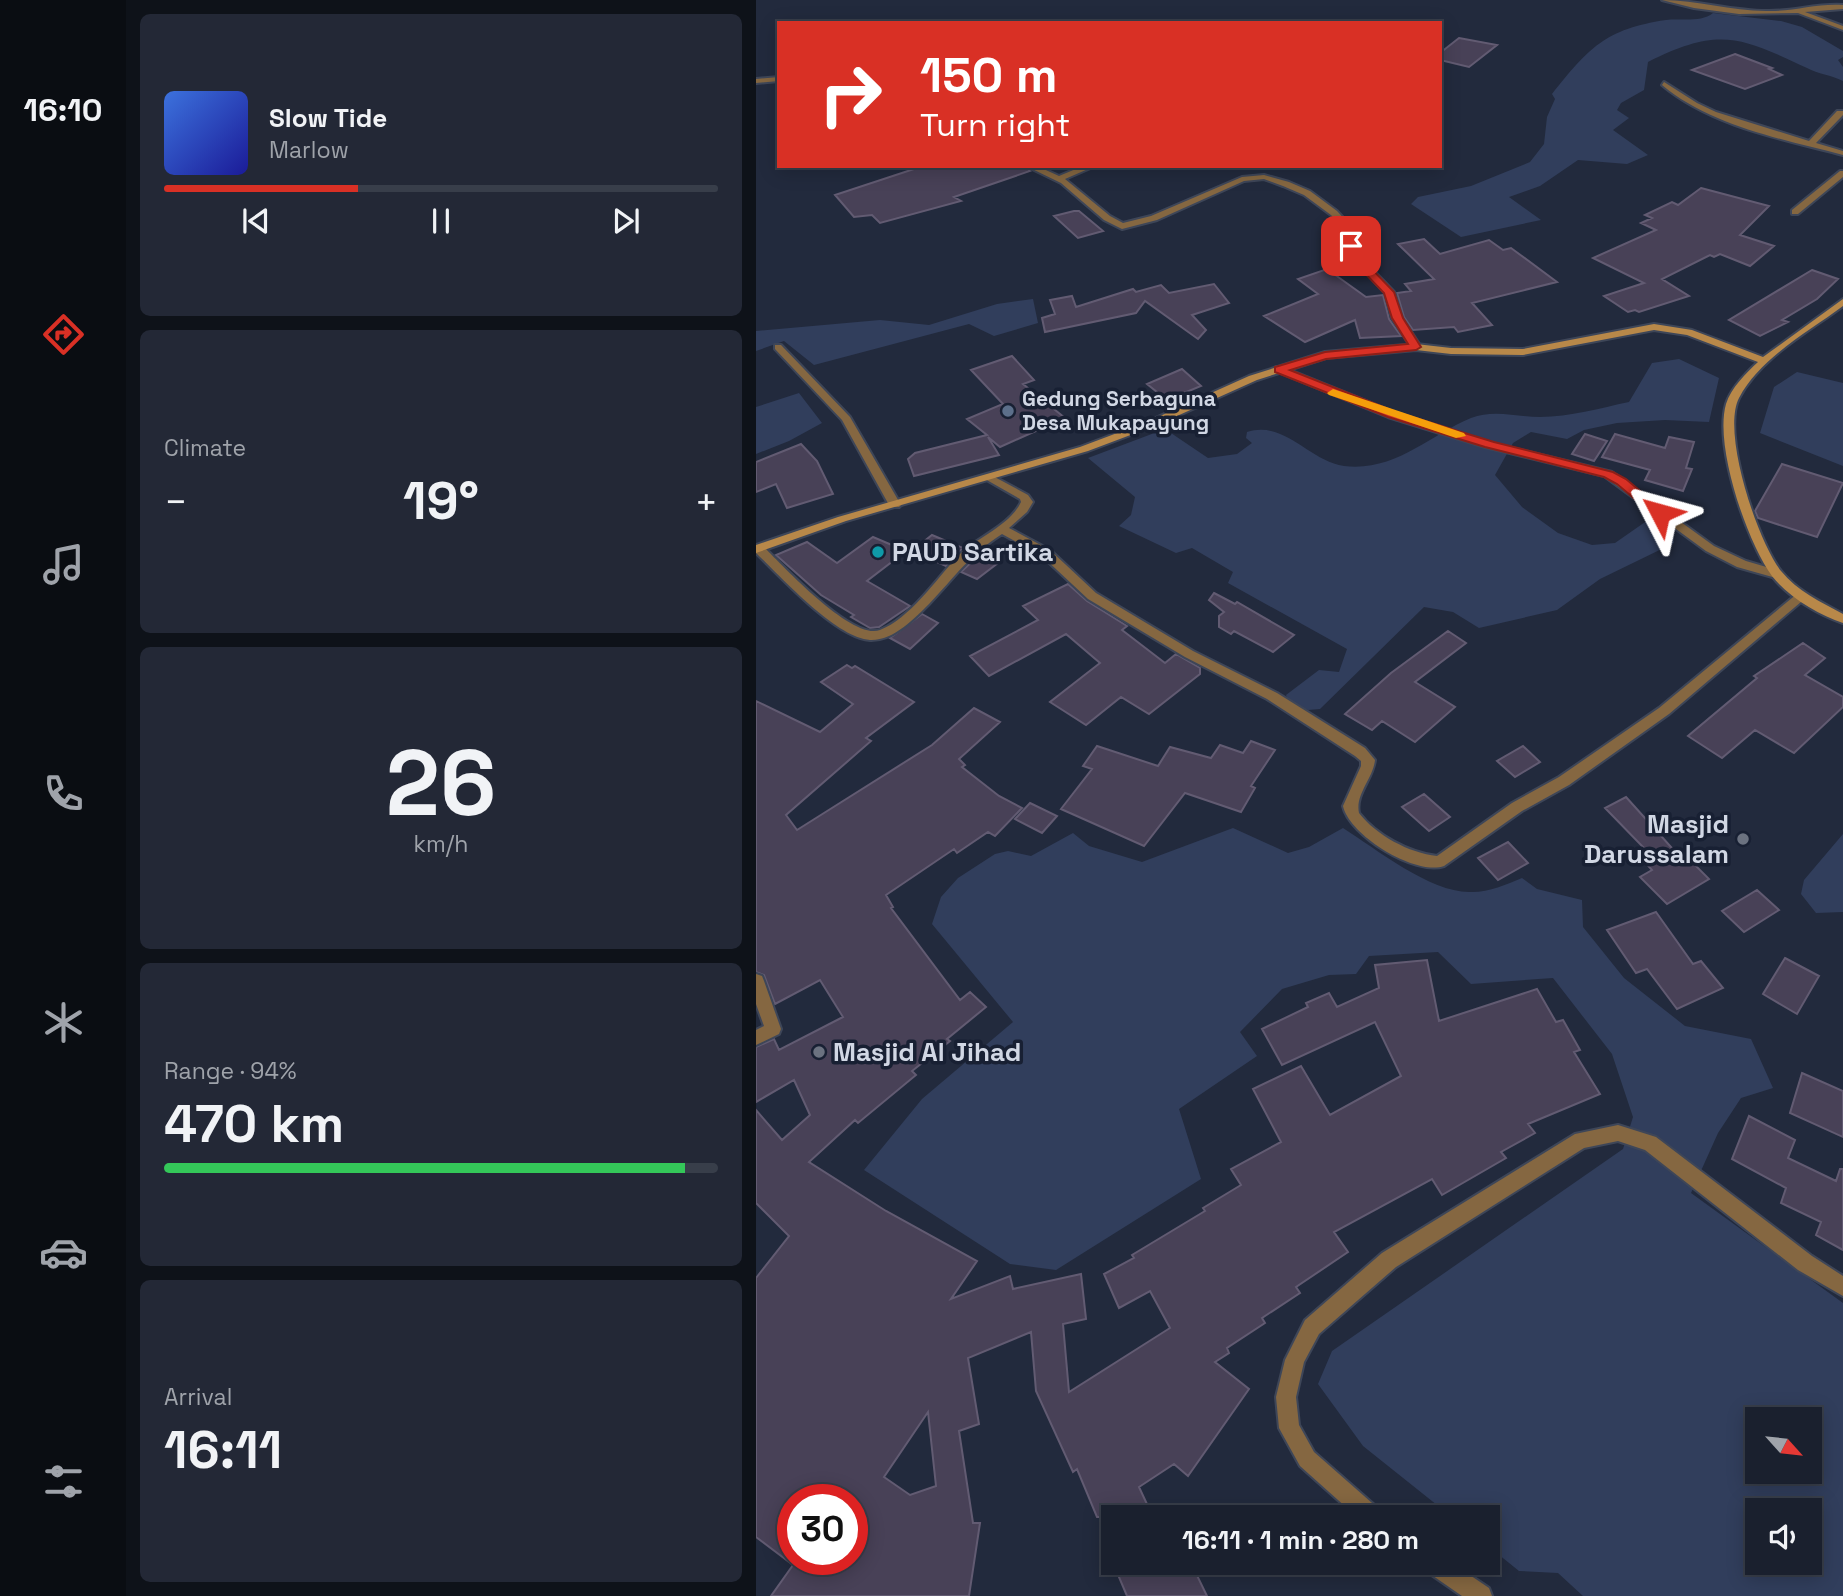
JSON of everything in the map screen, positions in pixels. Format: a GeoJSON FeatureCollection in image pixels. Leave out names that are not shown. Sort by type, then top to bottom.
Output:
{"type":"FeatureCollection","features":[{"type":"Feature","properties":{"kind":"street"},"geometry":{"type":"LineString","coordinates":[[1665,0],[1745,12],[1843,7]]}},
{"type":"Feature","properties":{"kind":"street"},"geometry":{"type":"LineString","coordinates":[[1798,11],[1843,28]]}},
{"type":"Feature","properties":{"kind":"street"},"geometry":{"type":"LineString","coordinates":[[756,81],[777,79]]}},
{"type":"Feature","properties":{"kind":"street"},"geometry":{"type":"LineString","coordinates":[[1664,84],[1677,96],[1730,119],[1843,153]]}},
{"type":"Feature","properties":{"kind":"street"},"geometry":{"type":"LineString","coordinates":[[1811,144],[1840,113]]}},
{"type":"Feature","properties":{"kind":"street"},"geometry":{"type":"LineString","coordinates":[[1035,168],[1060,178],[1114,224],[1122,226],[1165,214],[1242,179],[1273,179],[1307,193],[1334,213],[1346,226],[1351,246],[1360,262],[1389,292],[1397,318],[1416,347]]}},
{"type":"Feature","properties":{"kind":"street"},"geometry":{"type":"LineString","coordinates":[[1060,178],[1086,168]]}},
{"type":"Feature","properties":{"kind":"street"},"geometry":{"type":"LineString","coordinates":[[1795,212],[1843,173]]}},
{"type":"Feature","properties":{"kind":"street"},"geometry":{"type":"LineString","coordinates":[[1843,302],[1765,361],[1744,382],[1731,402],[1728,422],[1739,488],[1748,514],[1776,573],[1802,596],[1843,619]]}},
{"type":"Feature","properties":{"kind":"street"},"geometry":{"type":"LineString","coordinates":[[757,548],[1084,449],[1142,428],[1279,369],[1325,355],[1416,347],[1451,351],[1523,352],[1581,343],[1637,330],[1667,328],[1689,332],[1765,361]]}},
{"type":"Feature","properties":{"kind":"street"},"geometry":{"type":"LineString","coordinates":[[778,347],[846,419],[895,505]]}},
{"type":"Feature","properties":{"kind":"street"},"geometry":{"type":"LineString","coordinates":[[1279,369],[1392,415],[1489,445],[1608,474],[1726,559],[1742,566],[1776,573]]}},
{"type":"Feature","properties":{"kind":"street"},"geometry":{"type":"LineString","coordinates":[[757,548],[838,621],[857,632],[871,636],[888,632],[973,548],[1002,529],[1023,510],[1027,502],[1024,497],[989,477]]}},
{"type":"Feature","properties":{"kind":"street"},"geometry":{"type":"LineString","coordinates":[[1002,529],[1046,553],[1092,596],[1189,654],[1272,696],[1360,752],[1368,760],[1368,768],[1350,806],[1352,818],[1362,828],[1415,859],[1429,863],[1438,862],[1517,807],[1564,781],[1664,711],[1802,596]]}},
{"type":"Feature","properties":{"kind":"street"},"geometry":{"type":"LineString","coordinates":[[756,981],[773,1029],[756,1038]]}},
{"type":"Feature","properties":{"kind":"street"},"geometry":{"type":"LineString","coordinates":[[1359,1505],[1307,1459],[1289,1428],[1286,1397],[1295,1360],[1312,1327],[1390,1260],[1581,1140],[1618,1133],[1650,1143],[1805,1263],[1843,1287]]}},
{"type":"Feature","properties":{"kind":"street"},"geometry":{"type":"LineString","coordinates":[[1451,1575],[1481,1596]]}},
{"type":"Feature","properties":{"kind":"shaded area"},"geometry":{"type":"Polygon","coordinates":[[[1713,13],[1781,21],[1802,27],[1843,51],[1843,57],[1838,60],[1843,67],[1843,81],[1745,43],[1711,40],[1693,44],[1648,62],[1644,90],[1621,103],[1617,110],[1629,118],[1613,130],[1648,155],[1627,164],[1578,160],[1540,186],[1509,197],[1541,220],[1461,237],[1411,204],[1418,197],[1471,186],[1530,162],[1544,144],[1547,117],[1555,99],[1552,94],[1577,64],[1600,43],[1613,35],[1645,24],[1697,19],[1713,13]]]}},
{"type":"Feature","properties":{"kind":"shaded area"},"geometry":{"type":"Polygon","coordinates":[[[1033,299],[1038,323],[994,336],[969,324],[814,365],[784,341],[756,351],[756,331],[880,320],[929,325],[997,304],[1033,299]]]}},
{"type":"Feature","properties":{"kind":"shaded area"},"geometry":{"type":"Polygon","coordinates":[[[1679,359],[1719,378],[1709,422],[1665,420],[1617,423],[1584,430],[1567,439],[1531,432],[1513,443],[1495,475],[1522,507],[1558,533],[1592,545],[1615,543],[1648,520],[1673,534],[1674,543],[1600,579],[1557,610],[1479,628],[1453,612],[1424,607],[1320,709],[1308,710],[1289,703],[1286,695],[1319,670],[1339,672],[1347,649],[1228,583],[1233,572],[1192,548],[1176,553],[1119,526],[1131,515],[1135,497],[1088,458],[1165,429],[1208,458],[1237,454],[1252,443],[1246,438],[1247,432],[1261,430],[1285,436],[1331,463],[1344,466],[1379,464],[1480,415],[1551,417],[1629,402],[1652,363],[1679,359]]]}},
{"type":"Feature","properties":{"kind":"shaded area"},"geometry":{"type":"Polygon","coordinates":[[[1797,372],[1843,383],[1843,466],[1760,433],[1774,387],[1797,372]]]}},
{"type":"Feature","properties":{"kind":"shaded area"},"geometry":{"type":"Polygon","coordinates":[[[799,393],[822,423],[789,441],[756,454],[756,407],[799,393]]]}},
{"type":"Feature","properties":{"kind":"shaded area"},"geometry":{"type":"Polygon","coordinates":[[[1233,828],[1288,853],[1309,847],[1343,828],[1404,868],[1454,890],[1483,891],[1522,878],[1537,889],[1582,900],[1583,927],[1624,978],[1685,1026],[1751,1039],[1773,1088],[1741,1098],[1718,1133],[1691,1193],[1843,1303],[1843,1596],[1583,1596],[1558,1573],[1519,1571],[1500,1556],[1500,1505],[1437,1505],[1363,1446],[1318,1384],[1332,1351],[1623,1149],[1633,1117],[1612,1054],[1553,978],[1471,984],[1438,952],[1369,956],[1356,974],[1329,975],[1282,989],[1240,1032],[1257,1056],[1179,1109],[1201,1179],[1056,1270],[1010,1264],[864,1170],[922,1099],[1013,1022],[932,924],[941,897],[958,878],[995,854],[1008,851],[1031,856],[1073,833],[1089,846],[1142,862],[1233,828]]]}},
{"type":"Feature","properties":{"kind":"shaded area"},"geometry":{"type":"Polygon","coordinates":[[[1843,834],[1843,912],[1816,913],[1801,894],[1804,880],[1843,834]]]}},
{"type":"Feature","properties":{"kind":"building"},"geometry":{"type":"Polygon","coordinates":[[[1459,38],[1497,45],[1469,67],[1442,60],[1442,51],[1459,38]]]}},
{"type":"Feature","properties":{"kind":"building"},"geometry":{"type":"Polygon","coordinates":[[[1735,54],[1772,68],[1769,69],[1782,75],[1745,89],[1692,70],[1735,54]]]}},
{"type":"Feature","properties":{"kind":"building"},"geometry":{"type":"Polygon","coordinates":[[[917,168],[1026,168],[1030,171],[954,197],[961,201],[880,223],[872,215],[854,217],[835,195],[917,168]]]}},
{"type":"Feature","properties":{"kind":"building"},"geometry":{"type":"Polygon","coordinates":[[[1701,188],[1769,206],[1740,235],[1774,246],[1750,266],[1720,254],[1714,257],[1710,255],[1662,279],[1689,296],[1639,312],[1628,312],[1604,296],[1644,283],[1593,258],[1656,230],[1641,223],[1652,218],[1645,215],[1672,202],[1678,205],[1701,188]]]}},
{"type":"Feature","properties":{"kind":"building"},"geometry":{"type":"Polygon","coordinates":[[[1079,211],[1103,231],[1078,238],[1054,216],[1079,211]]]}},
{"type":"Feature","properties":{"kind":"building"},"geometry":{"type":"Polygon","coordinates":[[[1424,239],[1440,254],[1489,240],[1503,250],[1511,248],[1557,282],[1472,303],[1492,325],[1458,332],[1454,327],[1413,330],[1404,317],[1397,293],[1411,291],[1405,284],[1434,279],[1398,244],[1424,239]]]}},
{"type":"Feature","properties":{"kind":"building"},"geometry":{"type":"Polygon","coordinates":[[[1327,269],[1366,297],[1383,295],[1389,319],[1401,336],[1360,338],[1355,320],[1305,342],[1264,316],[1318,294],[1298,279],[1327,269]]]}},
{"type":"Feature","properties":{"kind":"building"},"geometry":{"type":"Polygon","coordinates":[[[1812,270],[1838,279],[1817,299],[1782,320],[1788,322],[1760,336],[1729,320],[1812,270]]]}},
{"type":"Feature","properties":{"kind":"building"},"geometry":{"type":"Polygon","coordinates":[[[1214,284],[1229,303],[1192,315],[1206,330],[1198,339],[1145,301],[1136,313],[1045,332],[1042,318],[1055,314],[1050,300],[1072,296],[1076,307],[1133,289],[1136,292],[1161,285],[1169,293],[1214,284]]]}},
{"type":"Feature","properties":{"kind":"building"},"geometry":{"type":"Polygon","coordinates":[[[1012,356],[1034,380],[1023,384],[1065,418],[1000,447],[988,437],[999,455],[914,476],[908,459],[915,453],[987,435],[967,419],[1003,404],[971,370],[1012,356]]]}},
{"type":"Feature","properties":{"kind":"building"},"geometry":{"type":"Polygon","coordinates":[[[1182,369],[1201,386],[1167,400],[1147,384],[1182,369]]]}},
{"type":"Feature","properties":{"kind":"building"},"geometry":{"type":"Polygon","coordinates":[[[1585,434],[1607,441],[1594,461],[1572,454],[1585,434]]]}},
{"type":"Feature","properties":{"kind":"building"},"geometry":{"type":"Polygon","coordinates":[[[1615,434],[1665,448],[1669,437],[1694,442],[1686,468],[1692,469],[1683,491],[1645,480],[1650,470],[1602,457],[1615,434]]]}},
{"type":"Feature","properties":{"kind":"building"},"geometry":{"type":"Polygon","coordinates":[[[801,444],[817,461],[833,494],[787,508],[776,484],[756,492],[756,462],[801,444]]]}},
{"type":"Feature","properties":{"kind":"building"},"geometry":{"type":"Polygon","coordinates":[[[1782,464],[1843,483],[1817,537],[1758,518],[1755,511],[1782,464]]]}},
{"type":"Feature","properties":{"kind":"building"},"geometry":{"type":"Polygon","coordinates":[[[932,535],[963,548],[946,566],[912,551],[932,535]]]}},
{"type":"Feature","properties":{"kind":"building"},"geometry":{"type":"Polygon","coordinates":[[[873,537],[906,551],[867,581],[910,606],[879,627],[870,628],[851,617],[854,615],[821,595],[776,555],[807,542],[837,563],[873,537]]]}},
{"type":"Feature","properties":{"kind":"building"},"geometry":{"type":"Polygon","coordinates":[[[979,555],[998,563],[977,579],[961,572],[979,555]]]}},
{"type":"Feature","properties":{"kind":"building"},"geometry":{"type":"Polygon","coordinates":[[[1068,584],[1087,601],[1127,626],[1122,630],[1165,663],[1176,654],[1200,668],[1200,674],[1149,714],[1121,697],[1086,725],[1050,702],[1100,663],[1066,634],[989,676],[970,656],[1038,620],[1023,606],[1068,584]]]}},
{"type":"Feature","properties":{"kind":"building"},"geometry":{"type":"Polygon","coordinates":[[[1214,593],[1235,604],[1237,602],[1294,635],[1273,652],[1234,631],[1231,634],[1219,627],[1219,616],[1224,612],[1209,600],[1214,593]]]}},
{"type":"Feature","properties":{"kind":"building"},"geometry":{"type":"Polygon","coordinates":[[[922,614],[938,623],[910,649],[890,638],[922,614]]]}},
{"type":"Feature","properties":{"kind":"building"},"geometry":{"type":"Polygon","coordinates":[[[1448,631],[1466,643],[1415,682],[1455,707],[1415,742],[1382,721],[1372,730],[1345,714],[1391,673],[1448,631]]]}},
{"type":"Feature","properties":{"kind":"building"},"geometry":{"type":"Polygon","coordinates":[[[1803,643],[1825,658],[1805,675],[1843,697],[1843,707],[1794,753],[1755,730],[1722,758],[1688,736],[1757,678],[1754,676],[1803,643]]]}},
{"type":"Feature","properties":{"kind":"building"},"geometry":{"type":"Polygon","coordinates":[[[847,665],[852,668],[855,666],[914,702],[866,738],[871,741],[786,815],[797,830],[932,745],[974,708],[1000,722],[959,759],[965,765],[962,767],[999,796],[1022,808],[995,836],[988,832],[957,853],[954,849],[886,895],[893,907],[891,908],[960,1000],[970,992],[986,1007],[947,1039],[950,1041],[912,1071],[916,1075],[858,1123],[855,1120],[809,1162],[886,1211],[977,1261],[951,1299],[1010,1276],[1013,1289],[1081,1274],[1086,1319],[1063,1324],[1069,1392],[1170,1328],[1150,1291],[1119,1308],[1104,1274],[1134,1258],[1132,1255],[1205,1211],[1203,1208],[1241,1185],[1231,1169],[1281,1142],[1253,1089],[1301,1066],[1330,1115],[1401,1076],[1375,1022],[1282,1065],[1262,1029],[1308,1007],[1306,1003],[1329,993],[1337,1007],[1379,988],[1375,965],[1427,960],[1439,1021],[1537,989],[1556,1022],[1563,1020],[1580,1050],[1574,1052],[1600,1094],[1528,1124],[1535,1133],[1501,1152],[1506,1158],[1442,1195],[1432,1179],[1334,1232],[1348,1252],[1296,1287],[1300,1293],[1262,1318],[1265,1323],[1227,1348],[1229,1353],[1215,1362],[1249,1389],[1188,1476],[1174,1464],[1139,1487],[1147,1505],[1101,1505],[1101,1517],[1097,1517],[1077,1469],[1073,1472],[1036,1391],[1031,1332],[968,1358],[979,1424],[959,1431],[973,1523],[980,1523],[969,1596],[771,1596],[786,1575],[868,1575],[868,1484],[777,1484],[777,1553],[756,1537],[756,1278],[789,1236],[756,1203],[756,1110],[782,1140],[810,1115],[794,1080],[756,1102],[756,1047],[774,1039],[779,1050],[843,1017],[820,980],[775,1004],[764,975],[756,972],[756,701],[820,732],[853,704],[821,682],[847,665]],[[928,1412],[884,1477],[910,1495],[936,1486],[928,1412]]]}},
{"type":"Feature","properties":{"kind":"building"},"geometry":{"type":"Polygon","coordinates":[[[1251,741],[1275,750],[1251,786],[1255,788],[1241,812],[1185,793],[1144,846],[1061,809],[1092,769],[1083,766],[1097,746],[1158,766],[1170,747],[1211,758],[1220,745],[1243,753],[1251,741]]]}},
{"type":"Feature","properties":{"kind":"building"},"geometry":{"type":"Polygon","coordinates":[[[1523,746],[1540,762],[1515,777],[1497,761],[1523,746]]]}},
{"type":"Feature","properties":{"kind":"building"},"geometry":{"type":"Polygon","coordinates":[[[1424,794],[1450,817],[1429,831],[1402,807],[1424,794]]]}},
{"type":"Feature","properties":{"kind":"building"},"geometry":{"type":"Polygon","coordinates":[[[1626,797],[1679,856],[1686,856],[1709,879],[1667,904],[1640,877],[1652,870],[1635,851],[1643,847],[1605,808],[1626,797]]]}},
{"type":"Feature","properties":{"kind":"building"},"geometry":{"type":"Polygon","coordinates":[[[1030,803],[1057,816],[1042,833],[1015,819],[1030,803]]]}},
{"type":"Feature","properties":{"kind":"building"},"geometry":{"type":"Polygon","coordinates":[[[1508,842],[1528,863],[1498,880],[1478,858],[1508,842]]]}},
{"type":"Feature","properties":{"kind":"building"},"geometry":{"type":"Polygon","coordinates":[[[1757,890],[1779,910],[1744,932],[1722,911],[1757,890]]]}},
{"type":"Feature","properties":{"kind":"building"},"geometry":{"type":"Polygon","coordinates":[[[1656,912],[1693,964],[1701,961],[1723,988],[1677,1009],[1647,969],[1636,973],[1607,930],[1656,912]]]}},
{"type":"Feature","properties":{"kind":"building"},"geometry":{"type":"Polygon","coordinates":[[[1785,958],[1819,976],[1797,1014],[1763,994],[1785,958]]]}},
{"type":"Feature","properties":{"kind":"building"},"geometry":{"type":"Polygon","coordinates":[[[1802,1073],[1843,1091],[1843,1137],[1790,1113],[1802,1073]]]}},
{"type":"Feature","properties":{"kind":"building"},"geometry":{"type":"Polygon","coordinates":[[[1749,1116],[1795,1140],[1788,1158],[1836,1181],[1840,1169],[1843,1169],[1843,1250],[1816,1235],[1821,1222],[1781,1203],[1786,1188],[1732,1159],[1749,1116]]]}},
{"type":"Feature","properties":{"kind":"building"},"geometry":{"type":"Polygon","coordinates":[[[1118,1575],[1197,1575],[1207,1596],[1127,1596],[1118,1575]]]}},
{"type":"Feature","properties":{"kind":"slow traffic"},"geometry":{"type":"LineString","coordinates":[[1333,393],[1460,436]]}},
{"type":"Feature","properties":{"kind":"place","name":"Gedung Serbaguna Desa Mukapayung"},"geometry":{"type":"Point","coordinates":[1008,411]}},
{"type":"Feature","properties":{"kind":"place","name":"PAUD Sartika"},"geometry":{"type":"Point","coordinates":[878,552]}},
{"type":"Feature","properties":{"kind":"place","name":"Masjid Darussalam"},"geometry":{"type":"Point","coordinates":[1743,839]}},
{"type":"Feature","properties":{"kind":"place","name":"Masjid Al Jihad"},"geometry":{"type":"Point","coordinates":[819,1052]}},
{"type":"Feature","properties":{"kind":"route"},"geometry":{"type":"LineString","coordinates":[[1351,246],[1360,262],[1389,292],[1397,318],[1416,347],[1369,349],[1325,355],[1279,369],[1392,415],[1489,445],[1608,474],[1622,481],[1634,494],[1660,513]]}}]}
